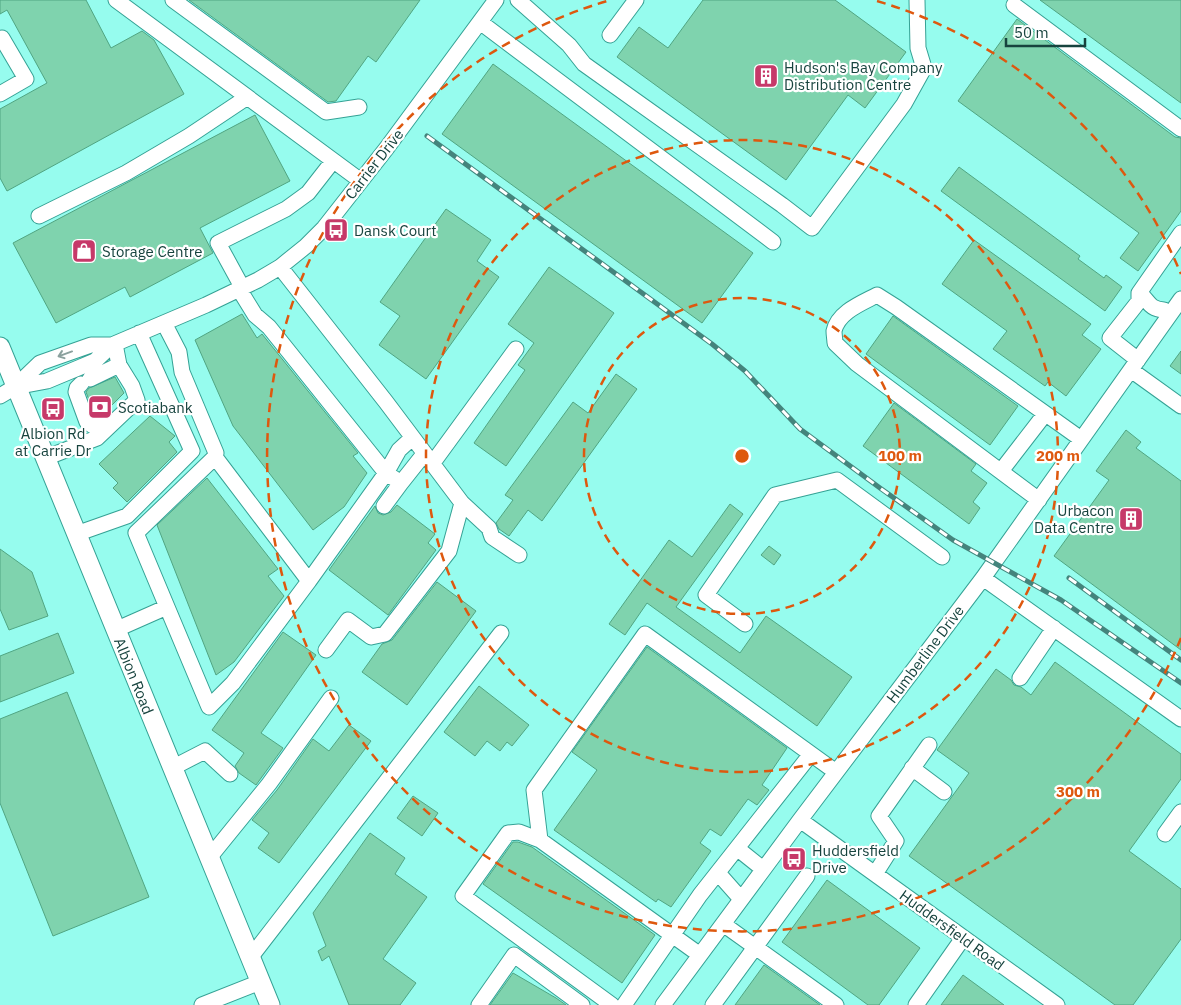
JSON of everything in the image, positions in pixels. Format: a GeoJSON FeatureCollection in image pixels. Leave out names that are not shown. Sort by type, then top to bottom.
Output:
{"type":"FeatureCollection","features":[{"type":"Feature","properties":{"kind":"main road","name":"Albion Road"},"geometry":{"type":"LineString","coordinates":[[0,347],[8,391],[45,458],[270,1005]]}},
{"type":"Feature","properties":{"kind":"street"},"geometry":{"type":"LineString","coordinates":[[116,0],[246,98],[361,181]]}},
{"type":"Feature","properties":{"kind":"street"},"geometry":{"type":"LineString","coordinates":[[173,0],[326,112],[359,106]]}},
{"type":"Feature","properties":{"kind":"street","name":"Carrier Drive"},"geometry":{"type":"LineString","coordinates":[[8,391],[40,363],[91,345],[114,345],[240,288],[280,267],[306,246],[324,228],[496,0]]}},
{"type":"Feature","properties":{"kind":"street"},"geometry":{"type":"LineString","coordinates":[[518,0],[570,45],[584,64],[812,228],[904,104],[924,68],[918,48],[916,0]]}},
{"type":"Feature","properties":{"kind":"street"},"geometry":{"type":"LineString","coordinates":[[610,35],[636,0]]}},
{"type":"Feature","properties":{"kind":"street"},"geometry":{"type":"LineString","coordinates":[[1014,6],[1181,128]]}},
{"type":"Feature","properties":{"kind":"street"},"geometry":{"type":"LineString","coordinates":[[480,22],[773,242]]}},
{"type":"Feature","properties":{"kind":"street"},"geometry":{"type":"LineString","coordinates":[[0,39],[2,38],[26,80],[0,94]]}},
{"type":"Feature","properties":{"kind":"street"},"geometry":{"type":"LineString","coordinates":[[39,216],[126,173],[189,136],[246,98]]}},
{"type":"Feature","properties":{"kind":"street"},"geometry":{"type":"LineString","coordinates":[[333,161],[308,193],[286,209],[218,243],[255,315],[269,327],[386,473],[401,483]]}},
{"type":"Feature","properties":{"kind":"street"},"geometry":{"type":"LineString","coordinates":[[1181,233],[1138,301],[1110,338],[1135,365],[1181,406]]}},
{"type":"Feature","properties":{"kind":"street"},"geometry":{"type":"LineString","coordinates":[[280,267],[462,503],[489,528],[492,537],[519,555]]}},
{"type":"Feature","properties":{"kind":"street"},"geometry":{"type":"LineString","coordinates":[[1141,294],[1145,301],[1157,310],[1167,312]]}},
{"type":"Feature","properties":{"kind":"street"},"geometry":{"type":"LineString","coordinates":[[1039,500],[857,364],[835,343],[834,330],[841,318],[850,308],[877,295],[1082,439]]}},
{"type":"Feature","properties":{"kind":"street","name":"Humberline Drive"},"geometry":{"type":"LineString","coordinates":[[663,1005],[763,869],[983,578],[1135,365],[1167,312],[1181,300]]}},
{"type":"Feature","properties":{"kind":"street"},"geometry":{"type":"LineString","coordinates":[[164,322],[179,352],[182,372],[216,453],[215,458],[136,533],[209,707],[233,683],[359,512],[386,473],[399,450],[412,438]]}},
{"type":"Feature","properties":{"kind":"street"},"geometry":{"type":"LineString","coordinates":[[76,534],[127,516],[192,451],[139,333]]}},
{"type":"Feature","properties":{"kind":"street"},"geometry":{"type":"LineString","coordinates":[[45,458],[97,438],[137,400],[132,386],[120,365],[114,345]]}},
{"type":"Feature","properties":{"kind":"street"},"geometry":{"type":"LineString","coordinates":[[384,506],[401,483],[428,459],[516,349]]}},
{"type":"Feature","properties":{"kind":"street"},"geometry":{"type":"LineString","coordinates":[[114,422],[93,426],[87,422],[76,388],[86,381],[120,365]]}},
{"type":"Feature","properties":{"kind":"street"},"geometry":{"type":"LineString","coordinates":[[1001,471],[1045,414]]}},
{"type":"Feature","properties":{"kind":"street"},"geometry":{"type":"LineString","coordinates":[[215,458],[309,581]]}},
{"type":"Feature","properties":{"kind":"street"},"geometry":{"type":"LineString","coordinates":[[745,624],[706,595],[775,495],[837,480],[942,557]]}},
{"type":"Feature","properties":{"kind":"street"},"geometry":{"type":"LineString","coordinates":[[326,650],[348,620],[370,637],[385,634],[449,551],[462,503]]}},
{"type":"Feature","properties":{"kind":"street"},"geometry":{"type":"LineString","coordinates":[[983,578],[1181,719]]}},
{"type":"Feature","properties":{"kind":"street"},"geometry":{"type":"LineString","coordinates":[[115,630],[167,607]]}},
{"type":"Feature","properties":{"kind":"street"},"geometry":{"type":"LineString","coordinates":[[1020,678],[1054,628]]}},
{"type":"Feature","properties":{"kind":"street"},"geometry":{"type":"LineString","coordinates":[[250,958],[501,633]]}},
{"type":"Feature","properties":{"kind":"street"},"geometry":{"type":"LineString","coordinates":[[540,840],[534,790],[645,634],[836,772]]}},
{"type":"Feature","properties":{"kind":"street"},"geometry":{"type":"LineString","coordinates":[[209,858],[269,784],[331,698]]}},
{"type":"Feature","properties":{"kind":"street"},"geometry":{"type":"LineString","coordinates":[[875,874],[896,841],[879,816],[929,746]]}},
{"type":"Feature","properties":{"kind":"street"},"geometry":{"type":"LineString","coordinates":[[172,768],[205,751],[230,774]]}},
{"type":"Feature","properties":{"kind":"street"},"geometry":{"type":"LineString","coordinates":[[624,1005],[672,935],[812,754]]}},
{"type":"Feature","properties":{"kind":"street"},"geometry":{"type":"LineString","coordinates":[[912,768],[944,792]]}},
{"type":"Feature","properties":{"kind":"street"},"geometry":{"type":"LineString","coordinates":[[1165,834],[1181,812]]}},
{"type":"Feature","properties":{"kind":"street","name":"Huddersfield Road"},"geometry":{"type":"LineString","coordinates":[[800,820],[1057,1005]]}},
{"type":"Feature","properties":{"kind":"street"},"geometry":{"type":"LineString","coordinates":[[612,1005],[463,896],[508,833],[518,832],[540,840],[700,955]]}},
{"type":"Feature","properties":{"kind":"street"},"geometry":{"type":"LineString","coordinates":[[738,849],[763,869]]}},
{"type":"Feature","properties":{"kind":"street"},"geometry":{"type":"LineString","coordinates":[[718,874],[741,899]]}},
{"type":"Feature","properties":{"kind":"street"},"geometry":{"type":"LineString","coordinates":[[713,1005],[807,876]]}},
{"type":"Feature","properties":{"kind":"street"},"geometry":{"type":"LineString","coordinates":[[723,924],[836,1005]]}},
{"type":"Feature","properties":{"kind":"street"},"geometry":{"type":"LineString","coordinates":[[916,1005],[963,938]]}},
{"type":"Feature","properties":{"kind":"street"},"geometry":{"type":"LineString","coordinates":[[479,1005],[514,955],[582,1005]]}},
{"type":"Feature","properties":{"kind":"street"},"geometry":{"type":"LineString","coordinates":[[202,1005],[260,982]]}},
{"type":"Feature","properties":{"kind":"building"},"geometry":{"type":"Polygon","coordinates":[[[0,0],[86,0],[111,48],[142,31],[154,40],[184,94],[7,191],[0,178],[0,109],[47,83],[7,10],[0,14],[0,0]]]}},
{"type":"Feature","properties":{"kind":"building"},"geometry":{"type":"Polygon","coordinates":[[[189,0],[420,0],[376,62],[368,56],[336,101],[328,102],[189,0]]]}},
{"type":"Feature","properties":{"kind":"building","name":"Hudson's Bay Company Distribution Centre"},"geometry":{"type":"Polygon","coordinates":[[[703,0],[835,0],[906,52],[865,108],[848,95],[786,180],[617,57],[639,27],[668,48],[703,0]]]}},
{"type":"Feature","properties":{"kind":"building"},"geometry":{"type":"Polygon","coordinates":[[[1040,0],[1181,0],[1181,103],[1040,0]]]}},
{"type":"Feature","properties":{"kind":"building"},"geometry":{"type":"Polygon","coordinates":[[[1017,19],[1175,137],[1181,138],[1181,211],[1138,271],[1120,258],[1139,233],[958,101],[1017,19]]]}},
{"type":"Feature","properties":{"kind":"building"},"geometry":{"type":"Polygon","coordinates":[[[493,64],[753,253],[702,323],[442,134],[493,64]]]}},
{"type":"Feature","properties":{"kind":"building"},"geometry":{"type":"Polygon","coordinates":[[[255,115],[290,181],[200,228],[213,253],[130,297],[125,287],[56,323],[13,243],[255,115]]]}},
{"type":"Feature","properties":{"kind":"building"},"geometry":{"type":"Polygon","coordinates":[[[959,167],[1080,256],[1078,259],[1104,278],[1106,275],[1122,287],[1105,311],[941,191],[959,167]]]}},
{"type":"Feature","properties":{"kind":"building"},"geometry":{"type":"Polygon","coordinates":[[[446,209],[491,240],[477,261],[499,277],[426,379],[379,345],[400,316],[380,302],[446,209]]]}},
{"type":"Feature","properties":{"kind":"building"},"geometry":{"type":"Polygon","coordinates":[[[974,240],[1091,324],[1082,335],[1101,349],[1066,396],[1048,382],[1045,386],[993,349],[1007,331],[942,284],[974,240]]]}},
{"type":"Feature","properties":{"kind":"building"},"geometry":{"type":"Polygon","coordinates":[[[549,267],[614,313],[506,466],[474,443],[525,370],[518,365],[534,343],[508,324],[549,267]]]}},
{"type":"Feature","properties":{"kind":"building"},"geometry":{"type":"Polygon","coordinates":[[[242,314],[257,338],[262,334],[358,453],[353,456],[367,473],[344,507],[313,530],[233,426],[195,340],[242,314]]]}},
{"type":"Feature","properties":{"kind":"building"},"geometry":{"type":"Polygon","coordinates":[[[893,316],[1018,406],[990,445],[866,354],[893,316]]]}},
{"type":"Feature","properties":{"kind":"building"},"geometry":{"type":"Polygon","coordinates":[[[1181,351],[1181,374],[1170,366],[1181,351]]]}},
{"type":"Feature","properties":{"kind":"building"},"geometry":{"type":"Polygon","coordinates":[[[616,374],[637,389],[542,521],[528,510],[509,536],[499,529],[496,523],[513,500],[505,495],[573,402],[588,413],[616,374]]]}},
{"type":"Feature","properties":{"kind":"building","name":"Scotiabank"},"geometry":{"type":"Polygon","coordinates":[[[115,377],[124,393],[102,415],[95,416],[86,392],[89,388],[115,377]]]}},
{"type":"Feature","properties":{"kind":"building"},"geometry":{"type":"Polygon","coordinates":[[[894,403],[976,464],[971,471],[987,483],[973,502],[980,508],[969,524],[863,446],[894,403]]]}},
{"type":"Feature","properties":{"kind":"building"},"geometry":{"type":"Polygon","coordinates":[[[150,416],[175,436],[169,442],[177,452],[127,502],[113,488],[118,483],[99,464],[150,416]]]}},
{"type":"Feature","properties":{"kind":"building","name":"Urbacon Data Centre"},"geometry":{"type":"Polygon","coordinates":[[[1126,430],[1141,442],[1136,448],[1181,481],[1181,650],[1054,556],[1109,480],[1096,471],[1126,430]]]}},
{"type":"Feature","properties":{"kind":"building"},"geometry":{"type":"Polygon","coordinates":[[[207,478],[278,569],[268,576],[284,596],[234,662],[216,675],[157,525],[207,478]]]}},
{"type":"Feature","properties":{"kind":"building"},"geometry":{"type":"Polygon","coordinates":[[[730,504],[743,514],[676,607],[740,653],[766,616],[852,677],[817,726],[647,603],[625,635],[609,624],[669,540],[692,557],[730,504]]]}},
{"type":"Feature","properties":{"kind":"building"},"geometry":{"type":"Polygon","coordinates":[[[397,505],[435,534],[428,543],[436,550],[388,615],[329,570],[375,506],[378,513],[383,515],[391,512],[397,505]]]}},
{"type":"Feature","properties":{"kind":"building"},"geometry":{"type":"Polygon","coordinates":[[[769,546],[781,555],[774,565],[761,555],[769,546]]]}},
{"type":"Feature","properties":{"kind":"building"},"geometry":{"type":"Polygon","coordinates":[[[0,549],[32,572],[48,616],[9,630],[0,609],[0,549]]]}},
{"type":"Feature","properties":{"kind":"building"},"geometry":{"type":"Polygon","coordinates":[[[437,582],[476,611],[407,705],[362,672],[382,644],[392,640],[437,582]]]}},
{"type":"Feature","properties":{"kind":"building"},"geometry":{"type":"Polygon","coordinates":[[[283,632],[316,655],[261,733],[283,748],[256,785],[239,773],[235,766],[244,753],[212,730],[283,632]]]}},
{"type":"Feature","properties":{"kind":"building"},"geometry":{"type":"Polygon","coordinates":[[[58,633],[74,673],[0,702],[0,656],[58,633]]]}},
{"type":"Feature","properties":{"kind":"building"},"geometry":{"type":"Polygon","coordinates":[[[647,647],[787,748],[762,785],[769,790],[757,805],[748,799],[721,836],[710,829],[700,843],[711,851],[671,907],[658,899],[656,902],[554,830],[597,770],[572,752],[647,647]]]}},
{"type":"Feature","properties":{"kind":"building"},"geometry":{"type":"Polygon","coordinates":[[[1055,662],[1181,754],[1181,779],[1129,851],[1181,889],[1181,939],[1133,1005],[1115,1005],[909,856],[969,773],[937,750],[996,669],[1011,680],[1014,685],[1021,687],[1031,695],[1055,662]]]}},
{"type":"Feature","properties":{"kind":"building"},"geometry":{"type":"Polygon","coordinates":[[[479,686],[529,725],[512,746],[507,742],[500,751],[487,741],[475,756],[444,732],[479,686]]]}},
{"type":"Feature","properties":{"kind":"building"},"geometry":{"type":"Polygon","coordinates":[[[67,692],[149,897],[53,936],[0,803],[0,719],[67,692]]]}},
{"type":"Feature","properties":{"kind":"building"},"geometry":{"type":"Polygon","coordinates":[[[349,725],[371,741],[279,863],[258,848],[269,833],[252,820],[277,790],[313,739],[329,751],[349,725]]]}},
{"type":"Feature","properties":{"kind":"building"},"geometry":{"type":"Polygon","coordinates":[[[413,796],[438,813],[422,836],[397,818],[413,796]]]}},
{"type":"Feature","properties":{"kind":"building"},"geometry":{"type":"Polygon","coordinates":[[[370,833],[405,858],[395,874],[427,897],[383,959],[416,983],[400,1005],[349,1005],[329,956],[322,961],[318,951],[326,946],[313,913],[370,833]]]}},
{"type":"Feature","properties":{"kind":"building"},"geometry":{"type":"Polygon","coordinates":[[[513,842],[532,847],[655,935],[622,983],[483,884],[513,842]]]}},
{"type":"Feature","properties":{"kind":"building"},"geometry":{"type":"Polygon","coordinates":[[[827,880],[920,948],[879,1005],[868,1005],[782,942],[827,880]]]}},
{"type":"Feature","properties":{"kind":"building"},"geometry":{"type":"Polygon","coordinates":[[[764,965],[820,1005],[735,1005],[764,965]]]}},
{"type":"Feature","properties":{"kind":"building"},"geometry":{"type":"Polygon","coordinates":[[[513,973],[556,998],[566,1005],[490,1005],[513,973]]]}},
{"type":"Feature","properties":{"kind":"building"},"geometry":{"type":"Polygon","coordinates":[[[963,975],[1004,1005],[941,1005],[963,975]]]}},
{"type":"Feature","properties":{"kind":"railway"},"geometry":{"type":"LineString","coordinates":[[427,136],[712,344],[745,371],[800,429],[880,488],[953,540],[1061,600],[1181,683]]}},
{"type":"Feature","properties":{"kind":"railway"},"geometry":{"type":"LineString","coordinates":[[1069,578],[1181,660]]}},
{"type":"Feature","properties":{"kind":"place","name":"Hudson's Bay Company Distribution Centre"},"geometry":{"type":"Point","coordinates":[766,76]}},
{"type":"Feature","properties":{"kind":"place","name":"Dansk Court"},"geometry":{"type":"Point","coordinates":[336,230]}},
{"type":"Feature","properties":{"kind":"place","name":"Storage Centre"},"geometry":{"type":"Point","coordinates":[84,251]}},
{"type":"Feature","properties":{"kind":"place","name":"Scotiabank"},"geometry":{"type":"Point","coordinates":[100,407]}},
{"type":"Feature","properties":{"kind":"place","name":"Albion Rd at Carrie Dr"},"geometry":{"type":"Point","coordinates":[53,409]}},
{"type":"Feature","properties":{"kind":"place","name":"Urbacon Data Centre"},"geometry":{"type":"Point","coordinates":[1131,519]}},
{"type":"Feature","properties":{"kind":"place","name":"Huddersfield Drive"},"geometry":{"type":"Point","coordinates":[794,859]}}]}
